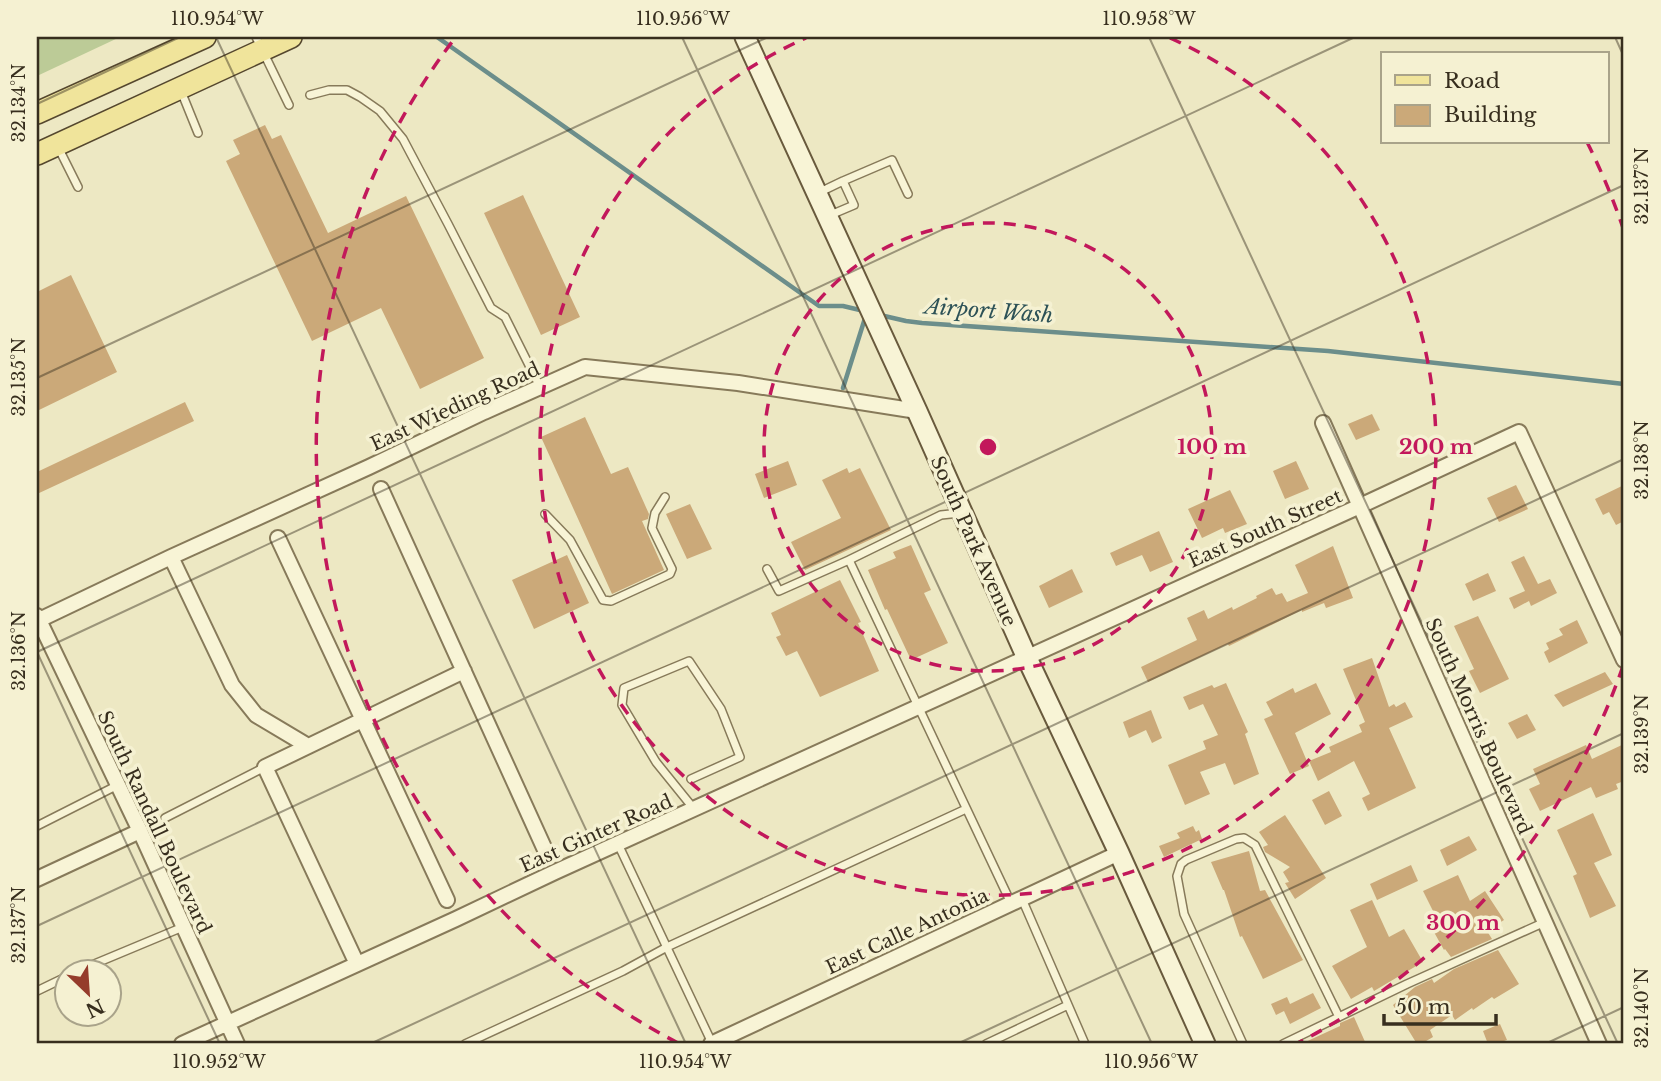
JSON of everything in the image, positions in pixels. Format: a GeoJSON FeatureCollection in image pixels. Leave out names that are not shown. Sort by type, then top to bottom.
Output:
{"type":"FeatureCollection","features":[{"type":"Feature","properties":{"kind":"main road"},"geometry":{"type":"LineString","coordinates":[[37,113],[205,37]]}},
{"type":"Feature","properties":{"kind":"main road"},"geometry":{"type":"LineString","coordinates":[[37,154],[180,89],[259,44],[291,37]]}},
{"type":"Feature","properties":{"kind":"main road","name":"South Park Avenue"},"geometry":{"type":"LineString","coordinates":[[745,37],[1205,1044]]}},
{"type":"Feature","properties":{"kind":"street","name":"East Wieding Road"},"geometry":{"type":"LineString","coordinates":[[37,619],[585,366],[738,383],[917,411]]}},
{"type":"Feature","properties":{"kind":"street","name":"South Morris Boulevard"},"geometry":{"type":"LineString","coordinates":[[1323,423],[1599,1044]]}},
{"type":"Feature","properties":{"kind":"street","name":"East South Street"},"geometry":{"type":"LineString","coordinates":[[1027,658],[1519,432],[1624,660]]}},
{"type":"Feature","properties":{"kind":"street"},"geometry":{"type":"LineString","coordinates":[[381,489],[545,852]]}},
{"type":"Feature","properties":{"kind":"street"},"geometry":{"type":"LineString","coordinates":[[278,538],[447,900]]}},
{"type":"Feature","properties":{"kind":"street"},"geometry":{"type":"LineString","coordinates":[[171,557],[232,685],[256,715],[308,746]]}},
{"type":"Feature","properties":{"kind":"street","name":"South Randall Boulevard"},"geometry":{"type":"LineString","coordinates":[[37,619],[140,831],[237,1044]]}},
{"type":"Feature","properties":{"kind":"street","name":"East Ginter Road"},"geometry":{"type":"LineString","coordinates":[[182,1044],[1027,658]]}},
{"type":"Feature","properties":{"kind":"street"},"geometry":{"type":"LineString","coordinates":[[357,964],[265,767],[464,671]]}},
{"type":"Feature","properties":{"kind":"street"},"geometry":{"type":"LineString","coordinates":[[37,879],[140,831]]}},
{"type":"Feature","properties":{"kind":"street","name":"East Calle Antonia"},"geometry":{"type":"LineString","coordinates":[[712,1044],[1119,853]]}},
{"type":"Feature","properties":{"kind":"lane"},"geometry":{"type":"LineString","coordinates":[[259,44],[289,105]]}},
{"type":"Feature","properties":{"kind":"lane"},"geometry":{"type":"LineString","coordinates":[[180,89],[198,133]]}},
{"type":"Feature","properties":{"kind":"lane"},"geometry":{"type":"LineString","coordinates":[[310,95],[329,90],[347,90],[380,111],[403,139],[491,308],[505,317],[540,387]]}},
{"type":"Feature","properties":{"kind":"lane"},"geometry":{"type":"LineString","coordinates":[[57,145],[78,187]]}},
{"type":"Feature","properties":{"kind":"lane"},"geometry":{"type":"LineString","coordinates":[[817,193],[892,160],[908,194]]}},
{"type":"Feature","properties":{"kind":"lane"},"geometry":{"type":"LineString","coordinates":[[827,216],[854,205],[843,181]]}},
{"type":"Feature","properties":{"kind":"lane"},"geometry":{"type":"LineString","coordinates":[[545,514],[570,540],[603,600],[611,601],[670,574],[672,569],[652,527],[655,513],[665,498]]}},
{"type":"Feature","properties":{"kind":"lane"},"geometry":{"type":"LineString","coordinates":[[767,569],[779,591],[941,515],[962,513]]}},
{"type":"Feature","properties":{"kind":"lane"},"geometry":{"type":"LineString","coordinates":[[849,560],[966,809],[1017,901],[1085,1044]]}},
{"type":"Feature","properties":{"kind":"lane"},"geometry":{"type":"LineString","coordinates":[[691,779],[740,757],[721,709],[688,661],[624,688],[622,705],[656,762],[695,810]]}},
{"type":"Feature","properties":{"kind":"lane"},"geometry":{"type":"LineString","coordinates":[[165,818],[265,767]]}},
{"type":"Feature","properties":{"kind":"lane"},"geometry":{"type":"LineString","coordinates":[[37,825],[118,785]]}},
{"type":"Feature","properties":{"kind":"lane"},"geometry":{"type":"LineString","coordinates":[[465,1044],[966,809]]}},
{"type":"Feature","properties":{"kind":"lane"},"geometry":{"type":"LineString","coordinates":[[1243,1044],[1184,914],[1177,876],[1181,864],[1186,860],[1236,839],[1244,838],[1255,845],[1339,1017]]}},
{"type":"Feature","properties":{"kind":"lane"},"geometry":{"type":"LineString","coordinates":[[618,844],[712,1044]]}},
{"type":"Feature","properties":{"kind":"lane"},"geometry":{"type":"LineString","coordinates":[[1283,1044],[1545,922]]}},
{"type":"Feature","properties":{"kind":"lane"},"geometry":{"type":"LineString","coordinates":[[109,958],[184,927]]}},
{"type":"Feature","properties":{"kind":"lane"},"geometry":{"type":"LineString","coordinates":[[986,1044],[1068,1005]]}},
{"type":"Feature","properties":{"kind":"green space"},"geometry":{"type":"Polygon","coordinates":[[[37,37],[120,37],[37,76],[37,37]]]}},
{"type":"Feature","properties":{"kind":"building"},"geometry":{"type":"Polygon","coordinates":[[[265,125],[272,139],[281,135],[328,233],[406,196],[484,358],[420,389],[381,308],[312,341],[226,161],[240,154],[233,140],[265,125]]]}},
{"type":"Feature","properties":{"kind":"building"},"geometry":{"type":"Polygon","coordinates":[[[523,195],[580,317],[541,335],[484,213],[523,195]]]}},
{"type":"Feature","properties":{"kind":"building"},"geometry":{"type":"Polygon","coordinates":[[[71,275],[117,372],[37,411],[37,292],[71,275]]]}},
{"type":"Feature","properties":{"kind":"building"},"geometry":{"type":"Polygon","coordinates":[[[185,402],[194,421],[37,494],[37,472],[185,402]]]}},
{"type":"Feature","properties":{"kind":"building"},"geometry":{"type":"Polygon","coordinates":[[[1372,414],[1380,430],[1356,440],[1348,424],[1372,414]]]}},
{"type":"Feature","properties":{"kind":"building"},"geometry":{"type":"Polygon","coordinates":[[[585,417],[611,474],[628,467],[649,514],[648,519],[642,521],[664,570],[612,594],[541,437],[585,417]]]}},
{"type":"Feature","properties":{"kind":"building"},"geometry":{"type":"Polygon","coordinates":[[[788,461],[797,485],[764,498],[755,474],[788,461]]]}},
{"type":"Feature","properties":{"kind":"building"},"geometry":{"type":"Polygon","coordinates":[[[1296,461],[1309,489],[1285,499],[1273,471],[1296,461]]]}},
{"type":"Feature","properties":{"kind":"building"},"geometry":{"type":"Polygon","coordinates":[[[847,468],[849,473],[860,468],[891,530],[805,570],[791,542],[841,518],[822,480],[847,468]]]}},
{"type":"Feature","properties":{"kind":"building"},"geometry":{"type":"Polygon","coordinates":[[[1516,485],[1528,509],[1499,522],[1487,498],[1516,485]]]}},
{"type":"Feature","properties":{"kind":"building"},"geometry":{"type":"Polygon","coordinates":[[[1624,485],[1624,521],[1616,525],[1609,512],[1603,515],[1595,499],[1624,485]]]}},
{"type":"Feature","properties":{"kind":"building"},"geometry":{"type":"Polygon","coordinates":[[[1230,490],[1247,524],[1225,533],[1223,528],[1202,538],[1188,509],[1230,490]]]}},
{"type":"Feature","properties":{"kind":"building"},"geometry":{"type":"Polygon","coordinates":[[[690,504],[712,549],[687,559],[666,514],[690,504]]]}},
{"type":"Feature","properties":{"kind":"building"},"geometry":{"type":"Polygon","coordinates":[[[1159,531],[1173,562],[1150,572],[1142,555],[1116,566],[1110,553],[1159,531]]]}},
{"type":"Feature","properties":{"kind":"building"},"geometry":{"type":"Polygon","coordinates":[[[911,545],[931,590],[924,593],[948,643],[911,660],[868,570],[896,558],[893,552],[911,545]]]}},
{"type":"Feature","properties":{"kind":"building"},"geometry":{"type":"Polygon","coordinates":[[[1333,546],[1353,598],[1326,608],[1324,603],[1302,610],[1148,682],[1141,667],[1197,640],[1187,618],[1204,610],[1208,619],[1232,607],[1233,610],[1272,588],[1276,595],[1282,593],[1287,602],[1308,593],[1295,565],[1333,546]]]}},
{"type":"Feature","properties":{"kind":"building"},"geometry":{"type":"Polygon","coordinates":[[[567,555],[589,603],[534,629],[512,580],[567,555]]]}},
{"type":"Feature","properties":{"kind":"building"},"geometry":{"type":"Polygon","coordinates":[[[1524,556],[1538,584],[1550,579],[1557,593],[1531,606],[1529,601],[1514,609],[1509,598],[1525,591],[1511,562],[1524,556]]]}},
{"type":"Feature","properties":{"kind":"building"},"geometry":{"type":"Polygon","coordinates":[[[1072,569],[1083,592],[1049,608],[1039,586],[1072,569]]]}},
{"type":"Feature","properties":{"kind":"building"},"geometry":{"type":"Polygon","coordinates":[[[1488,573],[1496,591],[1473,601],[1465,584],[1488,573]]]}},
{"type":"Feature","properties":{"kind":"building"},"geometry":{"type":"Polygon","coordinates":[[[840,580],[861,622],[858,623],[879,671],[820,697],[797,651],[786,656],[776,637],[781,635],[771,613],[840,580]]]}},
{"type":"Feature","properties":{"kind":"building"},"geometry":{"type":"Polygon","coordinates":[[[1478,616],[1509,679],[1480,693],[1469,671],[1474,669],[1454,626],[1478,616]]]}},
{"type":"Feature","properties":{"kind":"building"},"geometry":{"type":"Polygon","coordinates":[[[1577,620],[1588,643],[1549,663],[1544,652],[1549,649],[1546,643],[1563,635],[1559,629],[1577,620]]]}},
{"type":"Feature","properties":{"kind":"building"},"geometry":{"type":"Polygon","coordinates":[[[1372,658],[1389,707],[1405,702],[1413,717],[1389,728],[1416,788],[1368,811],[1362,798],[1370,794],[1354,761],[1318,781],[1309,761],[1331,752],[1329,747],[1362,732],[1359,725],[1365,722],[1343,669],[1372,658]]]}},
{"type":"Feature","properties":{"kind":"building"},"geometry":{"type":"Polygon","coordinates":[[[1605,672],[1613,684],[1563,707],[1554,695],[1605,672]]]}},
{"type":"Feature","properties":{"kind":"building"},"geometry":{"type":"Polygon","coordinates":[[[1226,683],[1248,732],[1245,734],[1259,774],[1234,785],[1225,763],[1200,772],[1210,794],[1185,805],[1168,765],[1206,749],[1203,741],[1218,735],[1203,704],[1189,710],[1183,697],[1212,685],[1214,688],[1226,683]]]}},
{"type":"Feature","properties":{"kind":"building"},"geometry":{"type":"Polygon","coordinates":[[[1316,683],[1331,714],[1295,733],[1309,766],[1290,774],[1264,719],[1273,715],[1266,702],[1293,688],[1295,693],[1316,683]]]}},
{"type":"Feature","properties":{"kind":"building"},"geometry":{"type":"Polygon","coordinates":[[[1151,710],[1162,738],[1152,743],[1146,730],[1129,738],[1123,722],[1151,710]]]}},
{"type":"Feature","properties":{"kind":"building"},"geometry":{"type":"Polygon","coordinates":[[[1527,714],[1536,730],[1517,739],[1508,723],[1527,714]]]}},
{"type":"Feature","properties":{"kind":"building"},"geometry":{"type":"Polygon","coordinates":[[[1624,744],[1624,781],[1616,784],[1618,789],[1596,798],[1591,787],[1540,811],[1529,789],[1540,784],[1533,769],[1586,745],[1592,759],[1624,744]]]}},
{"type":"Feature","properties":{"kind":"building"},"geometry":{"type":"Polygon","coordinates":[[[1329,791],[1342,816],[1325,825],[1312,800],[1329,791]]]}},
{"type":"Feature","properties":{"kind":"building"},"geometry":{"type":"Polygon","coordinates":[[[1593,813],[1612,855],[1594,863],[1616,906],[1590,918],[1573,876],[1577,874],[1557,830],[1593,813]]]}},
{"type":"Feature","properties":{"kind":"building"},"geometry":{"type":"Polygon","coordinates":[[[1285,815],[1326,878],[1295,899],[1285,883],[1289,882],[1283,872],[1290,867],[1265,852],[1263,847],[1268,845],[1259,832],[1285,815]]]}},
{"type":"Feature","properties":{"kind":"building"},"geometry":{"type":"Polygon","coordinates":[[[1193,826],[1196,832],[1199,830],[1202,839],[1164,857],[1159,846],[1180,838],[1177,833],[1193,826]]]}},
{"type":"Feature","properties":{"kind":"building"},"geometry":{"type":"Polygon","coordinates":[[[1469,836],[1477,850],[1447,866],[1440,850],[1469,836]]]}},
{"type":"Feature","properties":{"kind":"building"},"geometry":{"type":"Polygon","coordinates":[[[1249,851],[1260,891],[1265,890],[1303,960],[1263,979],[1242,936],[1240,937],[1211,862],[1249,851]]]}},
{"type":"Feature","properties":{"kind":"building"},"geometry":{"type":"Polygon","coordinates":[[[1411,865],[1418,881],[1377,900],[1370,884],[1411,865]]]}},
{"type":"Feature","properties":{"kind":"building"},"geometry":{"type":"Polygon","coordinates":[[[1458,875],[1470,901],[1485,891],[1504,920],[1487,931],[1492,939],[1451,957],[1430,925],[1438,921],[1423,891],[1458,875]]]}},
{"type":"Feature","properties":{"kind":"building"},"geometry":{"type":"Polygon","coordinates":[[[1372,900],[1389,937],[1404,929],[1423,962],[1374,991],[1372,987],[1351,999],[1332,966],[1367,947],[1350,910],[1372,900]]]}},
{"type":"Feature","properties":{"kind":"building"},"geometry":{"type":"Polygon","coordinates":[[[1498,950],[1519,984],[1473,1010],[1472,1008],[1455,1020],[1452,1015],[1430,1030],[1433,1037],[1417,1044],[1393,1005],[1415,987],[1432,979],[1434,983],[1454,969],[1498,950]]]}},
{"type":"Feature","properties":{"kind":"building"},"geometry":{"type":"Polygon","coordinates":[[[1313,993],[1321,1008],[1290,1024],[1284,1011],[1276,1015],[1271,1004],[1287,997],[1290,1004],[1313,993]]]}},
{"type":"Feature","properties":{"kind":"building"},"geometry":{"type":"Polygon","coordinates":[[[1354,1017],[1366,1044],[1301,1044],[1340,1026],[1340,1023],[1354,1017]]]}},
{"type":"Feature","properties":{"kind":"building"},"geometry":{"type":"Polygon","coordinates":[[[1500,1024],[1507,1040],[1488,1044],[1483,1031],[1500,1024]]]}},
{"type":"Feature","properties":{"kind":"waterway","name":"Airport Wash"},"geometry":{"type":"LineString","coordinates":[[437,37],[819,306],[843,306],[864,311]]}},
{"type":"Feature","properties":{"kind":"waterway"},"geometry":{"type":"LineString","coordinates":[[843,388],[866,315]]}},
{"type":"Feature","properties":{"kind":"waterway","name":"Airport Wash"},"geometry":{"type":"LineString","coordinates":[[880,315],[922,323],[1328,351],[1624,384]]}}]}
